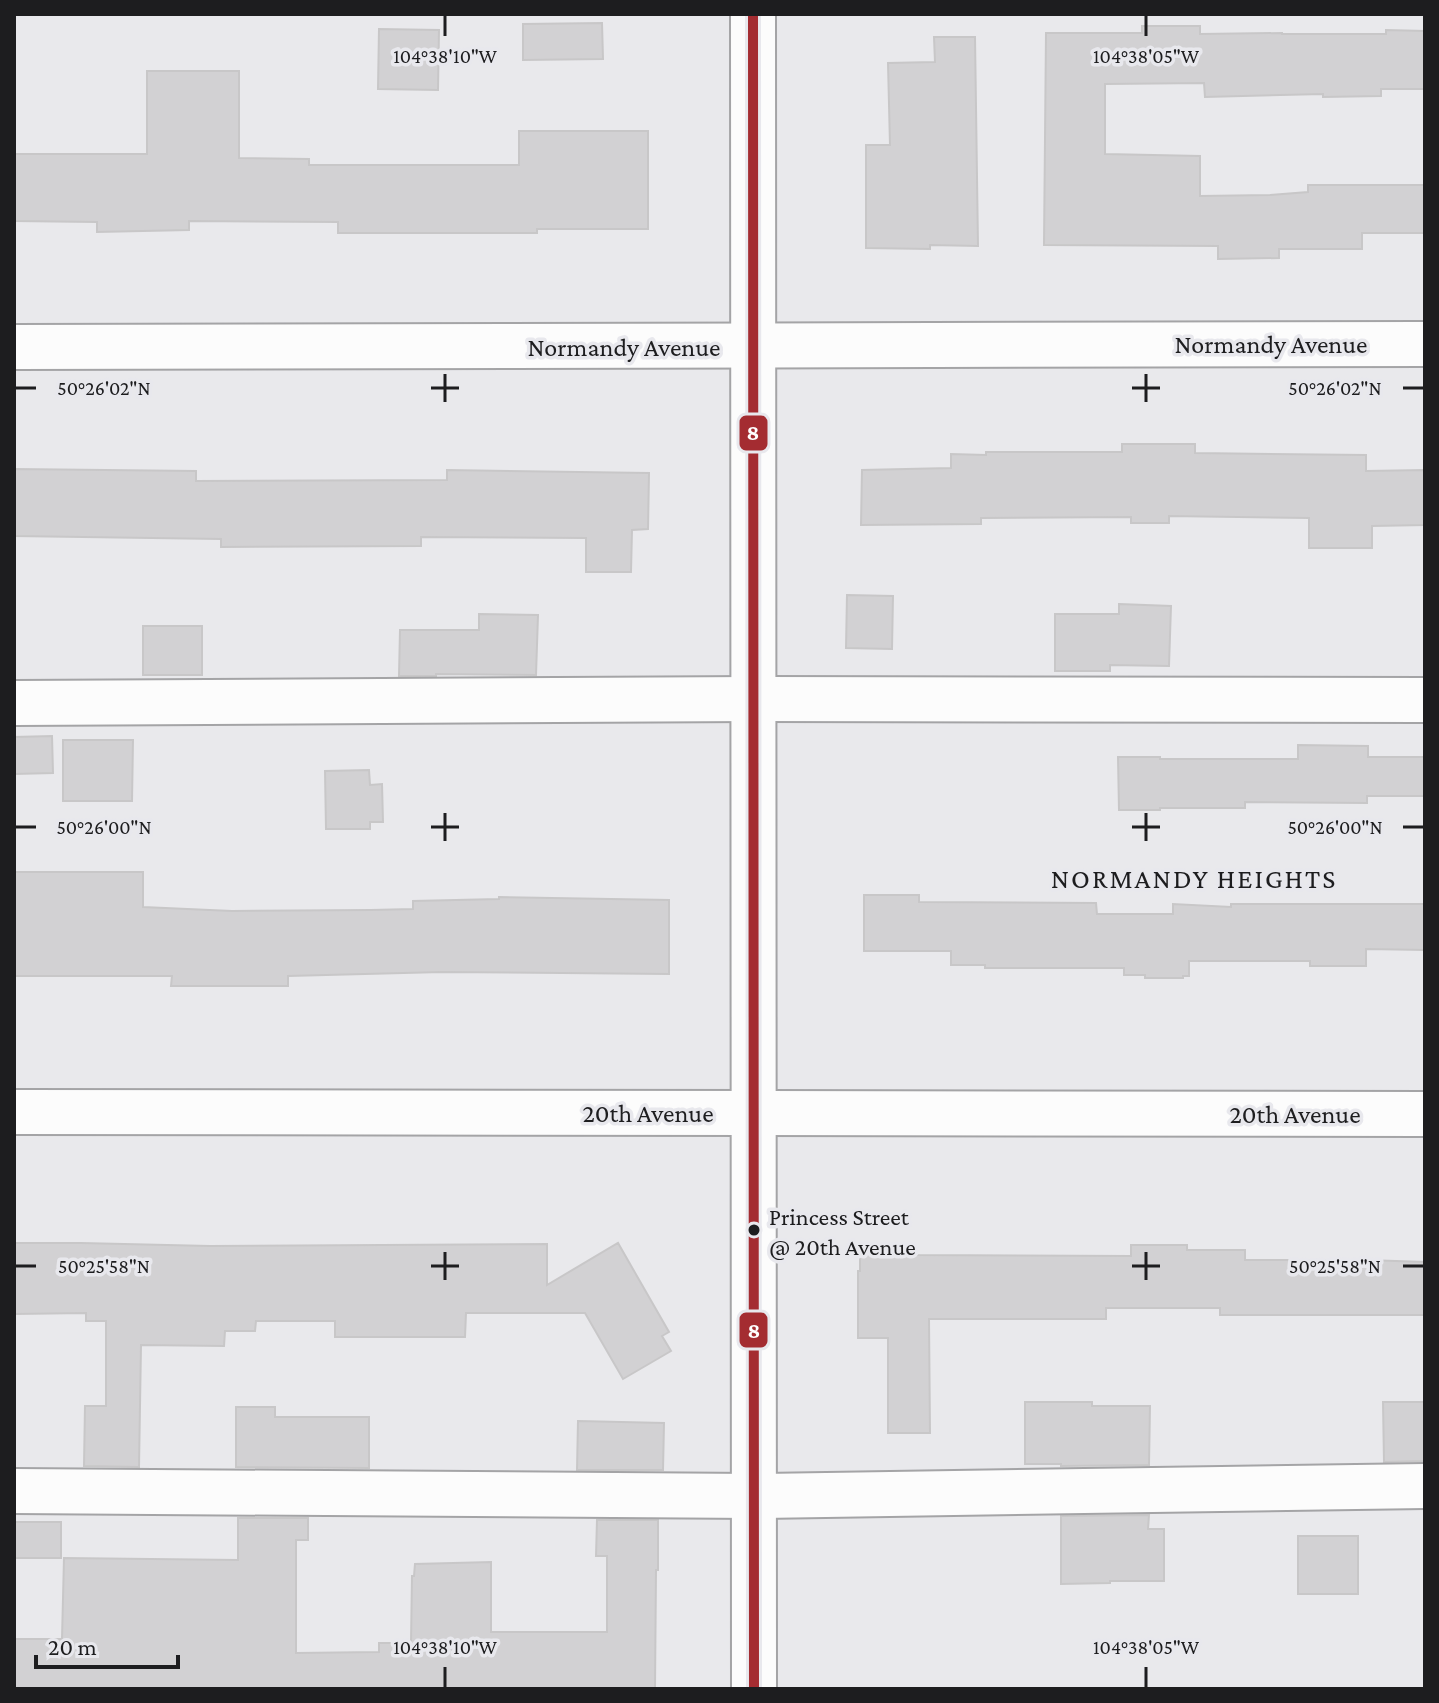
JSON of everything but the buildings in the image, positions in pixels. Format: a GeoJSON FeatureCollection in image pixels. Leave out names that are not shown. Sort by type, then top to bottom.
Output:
{"type":"FeatureCollection","features":[{"type":"Feature","properties":{"kind":"street"},"geometry":{"type":"LineString","coordinates":[[753,14],[754,1689]]}},
{"type":"Feature","properties":{"kind":"street","name":"Normandy Avenue"},"geometry":{"type":"LineString","coordinates":[[14,347],[1425,344]]}},
{"type":"Feature","properties":{"kind":"street"},"geometry":{"type":"LineString","coordinates":[[14,703],[754,699],[1425,700]]}},
{"type":"Feature","properties":{"kind":"street","name":"20th Avenue"},"geometry":{"type":"LineString","coordinates":[[14,1112],[1425,1114]]}},
{"type":"Feature","properties":{"kind":"street"},"geometry":{"type":"LineString","coordinates":[[14,1491],[755,1496],[1425,1486]]}},
{"type":"Feature","properties":{"kind":"transit line","name":"8"},"geometry":{"type":"LineString","coordinates":[[753,14],[754,1689]]}},
{"type":"Feature","properties":{"kind":"place","name":"Princess Street @ 20th Avenue"},"geometry":{"type":"Point","coordinates":[754,1230]}},
{"type":"Feature","properties":{"kind":"district","name":"NORMANDY HEIGHTS"},"geometry":{"type":"Point","coordinates":[1194,878]}}]}
